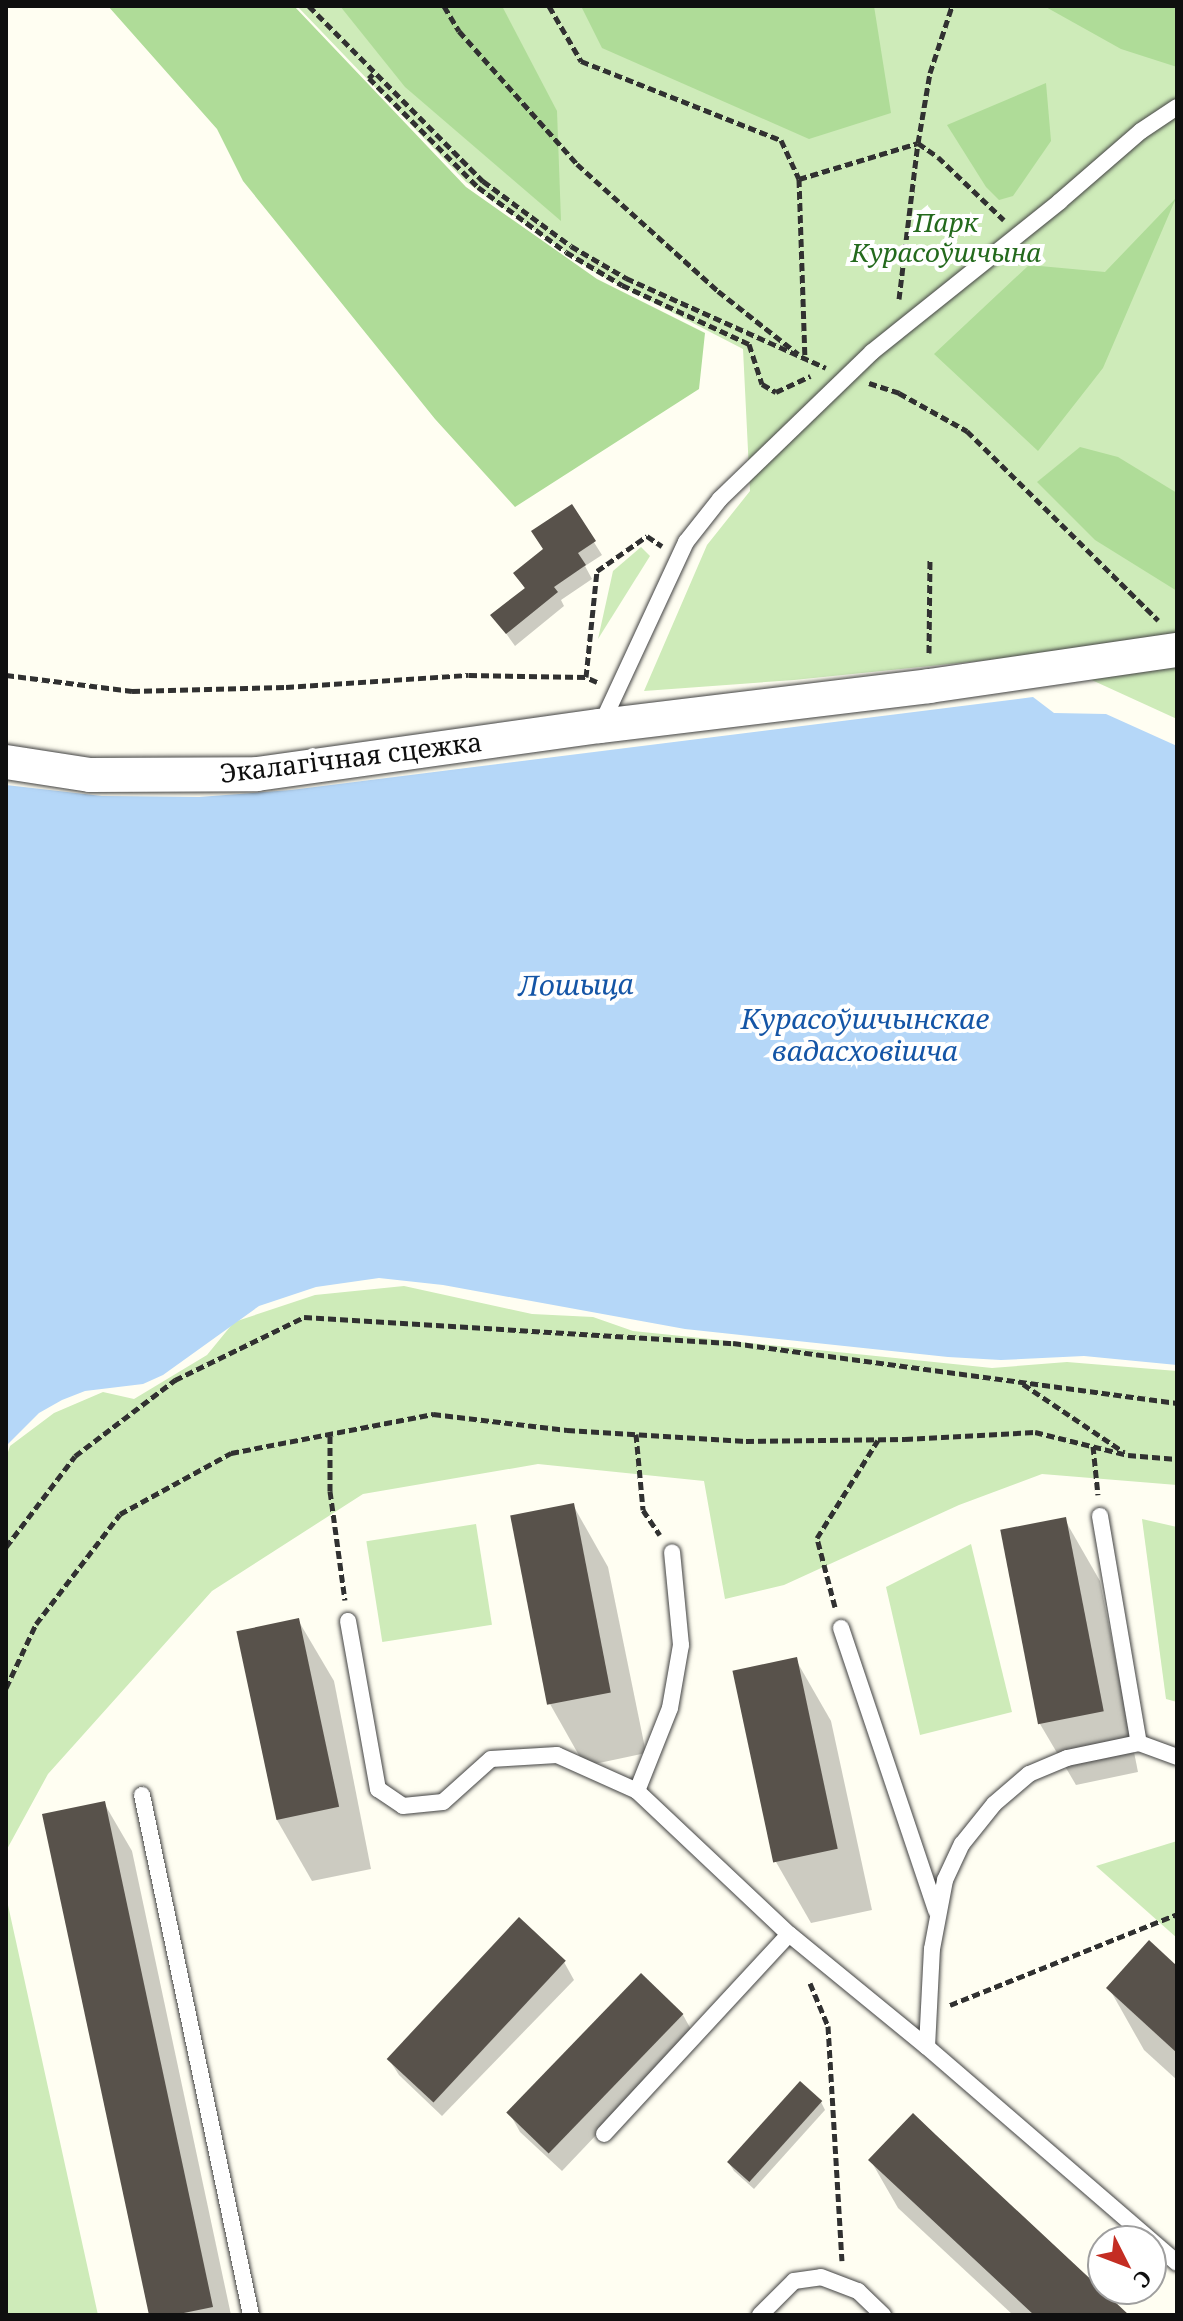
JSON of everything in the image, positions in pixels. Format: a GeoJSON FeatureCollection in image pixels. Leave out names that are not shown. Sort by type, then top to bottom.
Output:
{"type":"FeatureCollection","features":[{"type":"Feature","properties":{"kind":"street","name":"Экалагічная сцежка"},"geometry":{"type":"LineString","coordinates":[[6,762],[90,775],[257,774],[600,726],[929,686],[1172,639]]}},
{"type":"Feature","properties":{"kind":"lane"},"geometry":{"type":"LineString","coordinates":[[600,726],[686,542],[720,499],[872,352],[1059,202],[1141,131],[1177,107]]}},
{"type":"Feature","properties":{"kind":"lane"},"geometry":{"type":"LineString","coordinates":[[1100,1516],[1139,1743]]}},
{"type":"Feature","properties":{"kind":"lane"},"geometry":{"type":"LineString","coordinates":[[637,1791],[670,1708],[681,1645],[672,1552]]}},
{"type":"Feature","properties":{"kind":"lane"},"geometry":{"type":"LineString","coordinates":[[348,1621],[378,1789],[403,1806],[443,1802],[491,1759],[557,1755],[637,1791],[789,1934],[927,2047],[1177,2263]]}},
{"type":"Feature","properties":{"kind":"lane"},"geometry":{"type":"LineString","coordinates":[[841,1628],[937,1912]]}},
{"type":"Feature","properties":{"kind":"lane"},"geometry":{"type":"LineString","coordinates":[[927,2047],[932,1949],[945,1880],[962,1844],[994,1804],[1029,1774],[1067,1758],[1139,1743],[1177,1757]]}},
{"type":"Feature","properties":{"kind":"lane"},"geometry":{"type":"LineString","coordinates":[[142,1795],[251,2315]]}},
{"type":"Feature","properties":{"kind":"lane"},"geometry":{"type":"LineString","coordinates":[[604,2134],[789,1934]]}},
{"type":"Feature","properties":{"kind":"lane"},"geometry":{"type":"LineString","coordinates":[[760,2315],[794,2281],[821,2277],[858,2291],[883,2315]]}},
{"type":"Feature","properties":{"kind":"path"},"geometry":{"type":"LineString","coordinates":[[309,6],[373,74],[483,181],[571,246],[626,278],[805,360],[899,393],[967,431],[1172,639]]}},
{"type":"Feature","properties":{"kind":"path"},"geometry":{"type":"LineString","coordinates":[[444,6],[459,31],[577,164],[718,291],[805,360]]}},
{"type":"Feature","properties":{"kind":"path"},"geometry":{"type":"LineString","coordinates":[[549,6],[581,61],[781,140],[799,179],[805,360]]}},
{"type":"Feature","properties":{"kind":"path"},"geometry":{"type":"LineString","coordinates":[[898,309],[918,143],[930,73],[952,6]]}},
{"type":"Feature","properties":{"kind":"path"},"geometry":{"type":"LineString","coordinates":[[373,74],[369,78],[478,187],[566,252],[622,285],[749,344],[762,384],[776,392],[827,368]]}},
{"type":"Feature","properties":{"kind":"path"},"geometry":{"type":"LineString","coordinates":[[799,179],[918,143]]}},
{"type":"Feature","properties":{"kind":"path"},"geometry":{"type":"LineString","coordinates":[[918,143],[938,157],[1004,220]]}},
{"type":"Feature","properties":{"kind":"path"},"geometry":{"type":"LineString","coordinates":[[586,677],[597,571],[647,536],[670,551]]}},
{"type":"Feature","properties":{"kind":"path"},"geometry":{"type":"LineString","coordinates":[[929,686],[930,558]]}},
{"type":"Feature","properties":{"kind":"path"},"geometry":{"type":"LineString","coordinates":[[6,675],[132,691],[286,687],[469,675],[586,677],[604,684]]}},
{"type":"Feature","properties":{"kind":"path"},"geometry":{"type":"LineString","coordinates":[[6,1547],[75,1456],[175,1380],[304,1317],[733,1343],[1177,1403]]}},
{"type":"Feature","properties":{"kind":"path"},"geometry":{"type":"LineString","coordinates":[[1022,1383],[1128,1455]]}},
{"type":"Feature","properties":{"kind":"path"},"geometry":{"type":"LineString","coordinates":[[6,1688],[36,1624],[120,1514],[231,1453],[433,1414],[636,1434],[746,1441],[878,1440],[1035,1432],[1128,1455],[1177,1459]]}},
{"type":"Feature","properties":{"kind":"path"},"geometry":{"type":"LineString","coordinates":[[636,1434],[643,1510]]}},
{"type":"Feature","properties":{"kind":"path"},"geometry":{"type":"LineString","coordinates":[[330,1436],[330,1491],[348,1621]]}},
{"type":"Feature","properties":{"kind":"path"},"geometry":{"type":"LineString","coordinates":[[841,1628],[817,1538],[878,1440]]}},
{"type":"Feature","properties":{"kind":"path"},"geometry":{"type":"LineString","coordinates":[[1093,1446],[1100,1516]]}},
{"type":"Feature","properties":{"kind":"path"},"geometry":{"type":"LineString","coordinates":[[930,2013],[1177,1914]]}},
{"type":"Feature","properties":{"kind":"path"},"geometry":{"type":"LineString","coordinates":[[789,1934],[828,2026],[844,2286]]}},
{"type":"Feature","properties":{"kind":"green space"},"geometry":{"type":"Polygon","coordinates":[[[108,6],[294,6],[466,187],[597,279],[705,333],[699,389],[515,507],[435,419],[243,181],[217,129],[108,6]]]}},
{"type":"Feature","properties":{"kind":"green space","name":"Парк Курасоўшчына"},"geometry":{"type":"Polygon","coordinates":[[[297,6],[1177,6],[1177,719],[1037,655],[794,680],[644,691],[707,545],[750,491],[743,349],[596,273],[466,182],[297,6]]]}},
{"type":"Feature","properties":{"kind":"green space"},"geometry":{"type":"Polygon","coordinates":[[[340,6],[502,6],[557,111],[561,221],[405,87],[340,6]]]}},
{"type":"Feature","properties":{"kind":"green space"},"geometry":{"type":"Polygon","coordinates":[[[581,6],[874,6],[891,113],[809,139],[602,48],[581,6]]]}},
{"type":"Feature","properties":{"kind":"green space"},"geometry":{"type":"Polygon","coordinates":[[[1044,6],[1177,6],[1177,67],[1121,49],[1044,6]]]}},
{"type":"Feature","properties":{"kind":"green space"},"geometry":{"type":"Polygon","coordinates":[[[1046,83],[1051,141],[1013,196],[999,200],[986,187],[947,125],[1046,83]]]}},
{"type":"Feature","properties":{"kind":"green space"},"geometry":{"type":"Polygon","coordinates":[[[1176,198],[1103,368],[1038,451],[934,354],[1029,265],[1105,272],[1176,198]]]}},
{"type":"Feature","properties":{"kind":"green space"},"geometry":{"type":"Polygon","coordinates":[[[1080,447],[1118,457],[1177,493],[1177,591],[1095,540],[1037,482],[1080,447]]]}},
{"type":"Feature","properties":{"kind":"green space"},"geometry":{"type":"Polygon","coordinates":[[[641,547],[650,556],[598,639],[613,571],[641,547]]]}},
{"type":"Feature","properties":{"kind":"green space"},"geometry":{"type":"Polygon","coordinates":[[[404,1286],[532,1314],[593,1317],[633,1331],[992,1368],[1067,1362],[1177,1371],[1177,1485],[1042,1474],[959,1505],[784,1585],[725,1599],[704,1481],[538,1464],[363,1494],[212,1591],[48,1774],[6,1851],[6,1458],[10,1446],[54,1413],[103,1392],[134,1399],[207,1355],[234,1322],[315,1295],[404,1286]]]}},
{"type":"Feature","properties":{"kind":"green space"},"geometry":{"type":"Polygon","coordinates":[[[1142,1519],[1177,1527],[1177,1702],[1166,1699],[1142,1519]]]}},
{"type":"Feature","properties":{"kind":"green space"},"geometry":{"type":"Polygon","coordinates":[[[476,1524],[492,1625],[382,1642],[366,1541],[476,1524]]]}},
{"type":"Feature","properties":{"kind":"green space"},"geometry":{"type":"Polygon","coordinates":[[[971,1544],[1012,1712],[920,1735],[886,1587],[971,1544]]]}},
{"type":"Feature","properties":{"kind":"green space"},"geometry":{"type":"Polygon","coordinates":[[[1177,1841],[1177,1938],[1096,1866],[1177,1841]]]}},
{"type":"Feature","properties":{"kind":"green space"},"geometry":{"type":"Polygon","coordinates":[[[6,1896],[98,2315],[6,2315],[6,1896]]]}},
{"type":"Feature","properties":{"kind":"water","name":"Курасоўшчынскае вадасховішча"},"geometry":{"type":"Polygon","coordinates":[[[1033,697],[1054,713],[1106,714],[1177,746],[1177,1365],[1084,1356],[1001,1360],[948,1357],[685,1329],[443,1285],[379,1278],[316,1287],[259,1306],[163,1375],[143,1384],[85,1391],[62,1400],[39,1413],[6,1446],[6,785],[102,796],[199,797],[291,790],[1033,697]]]}},
{"type":"Feature","properties":{"kind":"building"},"geometry":{"type":"Polygon","coordinates":[[[572,504],[596,541],[578,553],[586,565],[554,587],[558,592],[506,634],[490,615],[525,588],[513,573],[543,549],[531,531],[572,504]]]}},
{"type":"Feature","properties":{"kind":"building"},"geometry":{"type":"Polygon","coordinates":[[[574,1503],[611,1692],[547,1705],[510,1515],[574,1503]]]}},
{"type":"Feature","properties":{"kind":"building"},"geometry":{"type":"Polygon","coordinates":[[[1066,1517],[1104,1711],[1038,1724],[1000,1530],[1066,1517]]]}},
{"type":"Feature","properties":{"kind":"building"},"geometry":{"type":"Polygon","coordinates":[[[299,1618],[339,1807],[277,1820],[236,1631],[299,1618]]]}},
{"type":"Feature","properties":{"kind":"building"},"geometry":{"type":"Polygon","coordinates":[[[797,1657],[838,1849],[773,1862],[732,1671],[797,1657]]]}},
{"type":"Feature","properties":{"kind":"building"},"geometry":{"type":"Polygon","coordinates":[[[105,1801],[213,2307],[174,2315],[149,2315],[42,1814],[105,1801]]]}},
{"type":"Feature","properties":{"kind":"building"},"geometry":{"type":"Polygon","coordinates":[[[519,1917],[566,1961],[433,2103],[387,2059],[519,1917]]]}},
{"type":"Feature","properties":{"kind":"building"},"geometry":{"type":"Polygon","coordinates":[[[1149,1940],[1177,1966],[1177,2053],[1106,1988],[1149,1940]]]}},
{"type":"Feature","properties":{"kind":"building"},"geometry":{"type":"Polygon","coordinates":[[[641,1973],[683,2014],[549,2154],[506,2113],[641,1973]]]}},
{"type":"Feature","properties":{"kind":"building"},"geometry":{"type":"Polygon","coordinates":[[[800,2081],[822,2101],[749,2182],[727,2162],[800,2081]]]}},
{"type":"Feature","properties":{"kind":"building"},"geometry":{"type":"Polygon","coordinates":[[[913,2113],[1087,2276],[1087,2305],[1118,2305],[1129,2315],[1034,2315],[868,2160],[913,2113]]]}},
{"type":"Feature","properties":{"kind":"water label","name":"Лошыца"},"geometry":{"type":"Point","coordinates":[576,984]}}]}
